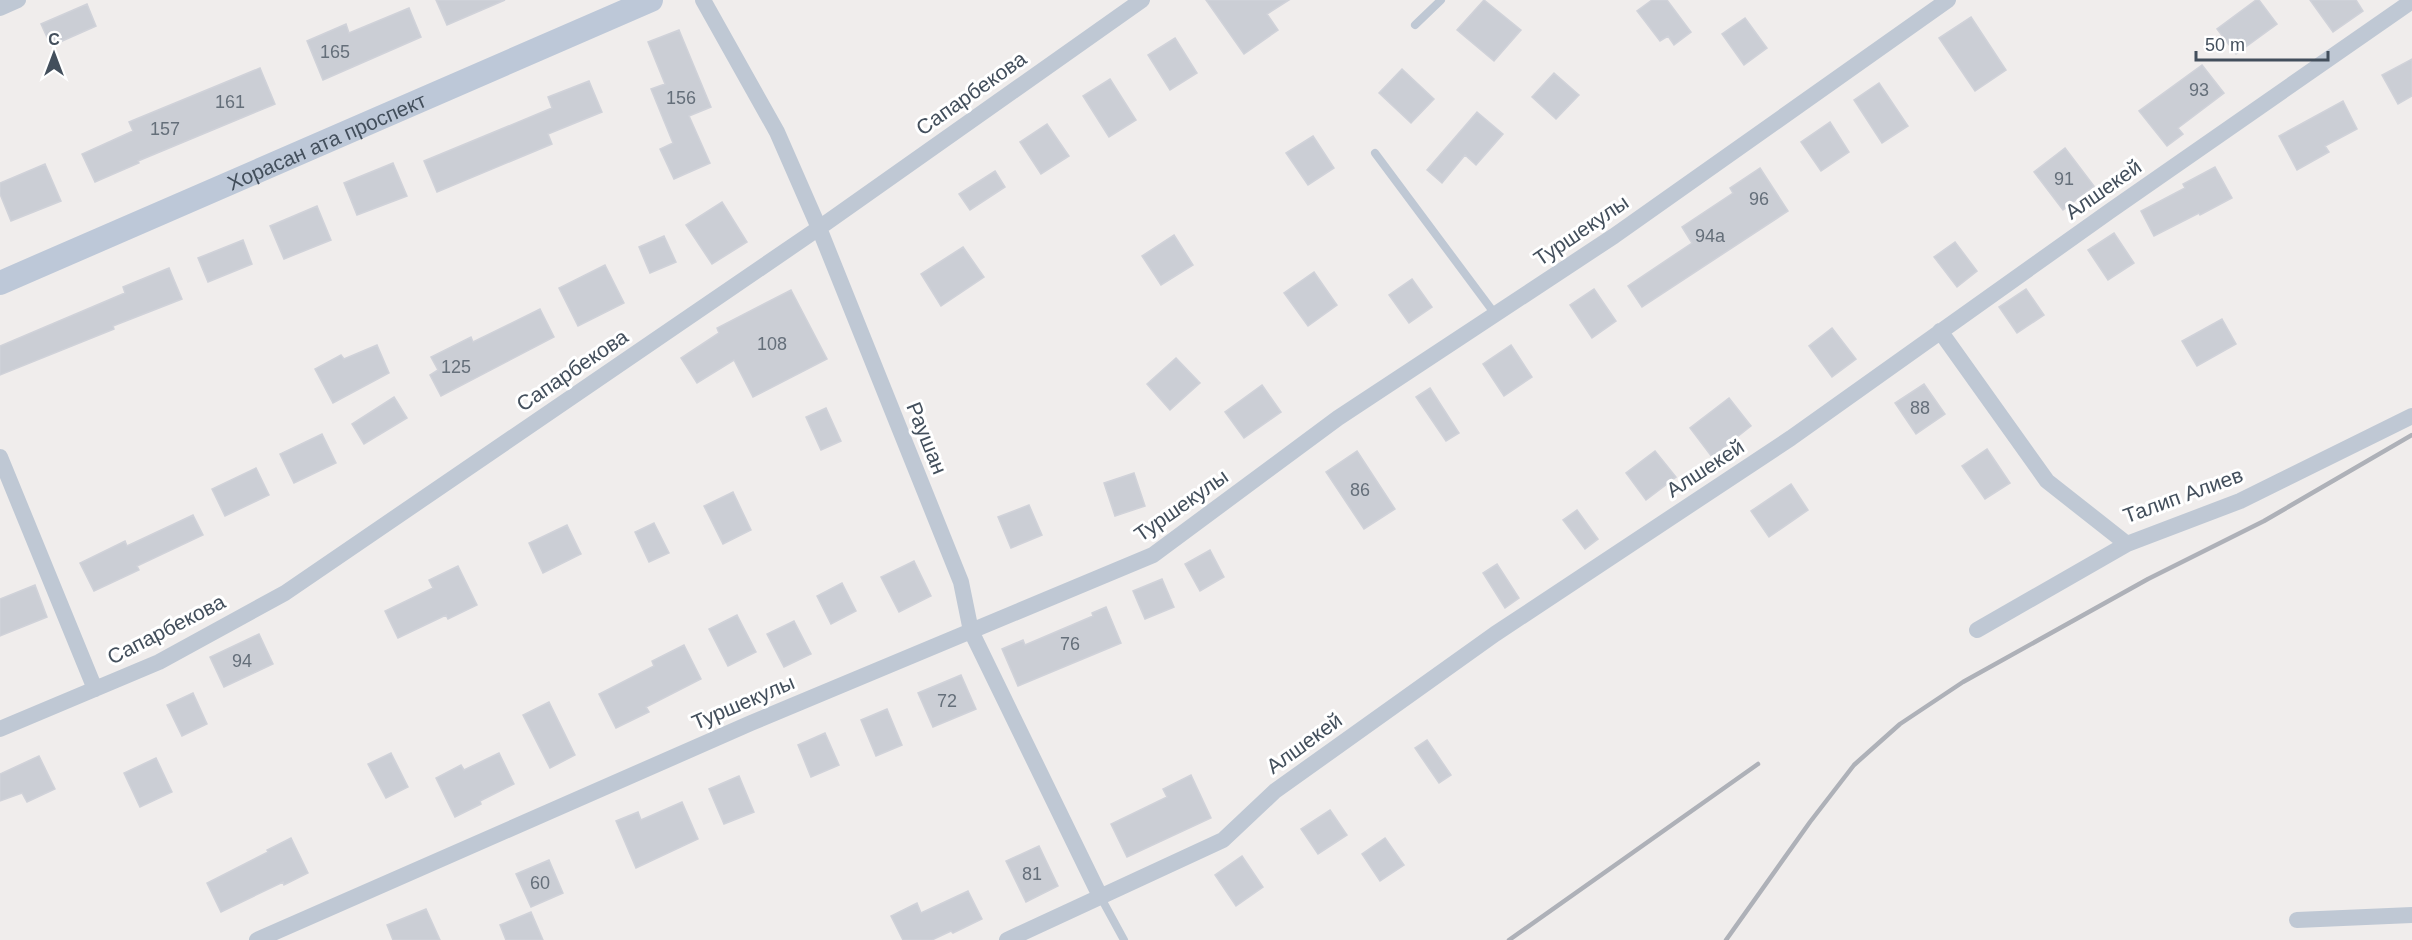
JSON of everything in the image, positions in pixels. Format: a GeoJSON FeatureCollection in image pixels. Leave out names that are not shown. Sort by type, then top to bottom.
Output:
{"type":"FeatureCollection","features":[{"type":"Feature","properties":{"kind":"main road","name":"Хорасан ата проспект"},"geometry":{"type":"LineString","coordinates":[[0,283],[651,0]]}},
{"type":"Feature","properties":{"kind":"street"},"geometry":{"type":"LineString","coordinates":[[0,8],[18,0]]}},
{"type":"Feature","properties":{"kind":"street","name":"Раушан"},"geometry":{"type":"LineString","coordinates":[[703,0],[777,132],[819,228],[961,582],[971,631],[1100,896]]}},
{"type":"Feature","properties":{"kind":"street","name":"Сапарбекова"},"geometry":{"type":"LineString","coordinates":[[0,729],[159,662],[285,593],[819,228],[1142,0]]}},
{"type":"Feature","properties":{"kind":"street","name":"Туршекулы"},"geometry":{"type":"LineString","coordinates":[[257,940],[751,723],[1153,555],[1338,418],[1614,236],[1948,0]]}},
{"type":"Feature","properties":{"kind":"street","name":"Алшекей"},"geometry":{"type":"LineString","coordinates":[[1007,940],[1223,840],[1275,791],[1485,640],[1791,438],[2412,1]]}},
{"type":"Feature","properties":{"kind":"street","name":"Талип Алиев"},"geometry":{"type":"LineString","coordinates":[[1940,331],[2046,480],[2127,544],[2240,501],[2412,416]]}},
{"type":"Feature","properties":{"kind":"street"},"geometry":{"type":"LineString","coordinates":[[0,457],[94,689]]}},
{"type":"Feature","properties":{"kind":"street"},"geometry":{"type":"LineString","coordinates":[[1977,630],[2127,544]]}},
{"type":"Feature","properties":{"kind":"street"},"geometry":{"type":"LineString","coordinates":[[2297,920],[2412,915]]}},
{"type":"Feature","properties":{"kind":"lane"},"geometry":{"type":"LineString","coordinates":[[1415,25],[1441,0]]}},
{"type":"Feature","properties":{"kind":"lane"},"geometry":{"type":"LineString","coordinates":[[1375,153],[1496,314]]}},
{"type":"Feature","properties":{"kind":"lane"},"geometry":{"type":"LineString","coordinates":[[1100,896],[1124,940]]}},
{"type":"Feature","properties":{"kind":"building"},"geometry":{"type":"Polygon","coordinates":[[[436,0],[505,0],[447,25],[436,0]]]}},
{"type":"Feature","properties":{"kind":"building"},"geometry":{"type":"Polygon","coordinates":[[[1206,0],[1289,0],[1267,14],[1278,30],[1244,54],[1206,0]]]}},
{"type":"Feature","properties":{"kind":"building"},"geometry":{"type":"Polygon","coordinates":[[[1484,0],[1521,30],[1494,61],[1457,30],[1484,0]]]}},
{"type":"Feature","properties":{"kind":"building"},"geometry":{"type":"Polygon","coordinates":[[[1652,0],[1667,0],[1691,32],[1674,45],[1668,36],[1660,41],[1637,11],[1652,0]]]}},
{"type":"Feature","properties":{"kind":"building"},"geometry":{"type":"Polygon","coordinates":[[[2259,0],[2277,24],[2236,54],[2217,29],[2259,0]]]}},
{"type":"Feature","properties":{"kind":"building"},"geometry":{"type":"Polygon","coordinates":[[[2310,0],[2356,0],[2363,11],[2333,32],[2310,0]]]}},
{"type":"Feature","properties":{"kind":"building"},"geometry":{"type":"Polygon","coordinates":[[[87,4],[96,26],[51,46],[41,24],[87,4]]]}},
{"type":"Feature","properties":{"kind":"building"},"geometry":{"type":"Polygon","coordinates":[[[409,8],[421,37],[323,80],[307,41],[346,24],[349,33],[409,8]]]}},
{"type":"Feature","properties":{"kind":"building"},"geometry":{"type":"Polygon","coordinates":[[[1971,17],[2006,70],[1975,91],[1939,38],[1971,17]]]}},
{"type":"Feature","properties":{"kind":"building"},"geometry":{"type":"Polygon","coordinates":[[[1745,18],[1767,48],[1744,65],[1722,34],[1745,18]]]}},
{"type":"Feature","properties":{"kind":"building"},"geometry":{"type":"Polygon","coordinates":[[[679,30],[711,107],[689,116],[710,163],[674,179],[660,149],[673,143],[651,89],[665,84],[648,42],[679,30]]]}},
{"type":"Feature","properties":{"kind":"building"},"geometry":{"type":"Polygon","coordinates":[[[1175,38],[1197,73],[1170,90],[1148,55],[1175,38]]]}},
{"type":"Feature","properties":{"kind":"building"},"geometry":{"type":"Polygon","coordinates":[[[2412,59],[2412,96],[2398,104],[2382,75],[2412,59]]]}},
{"type":"Feature","properties":{"kind":"building"},"geometry":{"type":"Polygon","coordinates":[[[2202,65],[2224,93],[2178,128],[2183,134],[2167,146],[2139,111],[2202,65]]]}},
{"type":"Feature","properties":{"kind":"building"},"geometry":{"type":"Polygon","coordinates":[[[260,68],[275,104],[138,161],[139,163],[95,182],[82,154],[133,131],[129,122],[260,68]]]}},
{"type":"Feature","properties":{"kind":"building"},"geometry":{"type":"Polygon","coordinates":[[[1402,69],[1434,99],[1411,123],[1379,93],[1402,69]]]}},
{"type":"Feature","properties":{"kind":"building"},"geometry":{"type":"Polygon","coordinates":[[[1554,73],[1579,95],[1556,119],[1532,97],[1554,73]]]}},
{"type":"Feature","properties":{"kind":"building"},"geometry":{"type":"Polygon","coordinates":[[[1110,79],[1136,120],[1109,137],[1083,96],[1110,79]]]}},
{"type":"Feature","properties":{"kind":"building"},"geometry":{"type":"Polygon","coordinates":[[[589,81],[602,112],[548,134],[552,144],[437,192],[424,161],[552,108],[548,97],[589,81]]]}},
{"type":"Feature","properties":{"kind":"building"},"geometry":{"type":"Polygon","coordinates":[[[1879,83],[1908,126],[1882,143],[1854,100],[1879,83]]]}},
{"type":"Feature","properties":{"kind":"building"},"geometry":{"type":"Polygon","coordinates":[[[2343,101],[2357,129],[2325,146],[2329,152],[2297,170],[2279,136],[2343,101]]]}},
{"type":"Feature","properties":{"kind":"building"},"geometry":{"type":"Polygon","coordinates":[[[1477,112],[1503,134],[1476,165],[1465,155],[1442,183],[1427,170],[1477,112]]]}},
{"type":"Feature","properties":{"kind":"building"},"geometry":{"type":"Polygon","coordinates":[[[1830,122],[1849,152],[1821,171],[1801,142],[1830,122]]]}},
{"type":"Feature","properties":{"kind":"building"},"geometry":{"type":"Polygon","coordinates":[[[1047,124],[1069,156],[1041,174],[1020,142],[1047,124]]]}},
{"type":"Feature","properties":{"kind":"building"},"geometry":{"type":"Polygon","coordinates":[[[1313,136],[1334,168],[1308,185],[1286,153],[1313,136]]]}},
{"type":"Feature","properties":{"kind":"building"},"geometry":{"type":"Polygon","coordinates":[[[2065,148],[2094,186],[2063,210],[2034,172],[2065,148]]]}},
{"type":"Feature","properties":{"kind":"building"},"geometry":{"type":"Polygon","coordinates":[[[393,163],[407,196],[357,215],[344,183],[393,163]]]}},
{"type":"Feature","properties":{"kind":"building"},"geometry":{"type":"Polygon","coordinates":[[[45,164],[61,201],[11,221],[0,194],[0,183],[45,164]]]}},
{"type":"Feature","properties":{"kind":"building"},"geometry":{"type":"Polygon","coordinates":[[[2215,167],[2232,198],[2154,236],[2141,211],[2185,188],[2183,184],[2215,167]]]}},
{"type":"Feature","properties":{"kind":"building"},"geometry":{"type":"Polygon","coordinates":[[[1760,168],[1788,211],[1642,307],[1628,286],[1692,243],[1682,227],[1733,193],[1730,188],[1760,168]]]}},
{"type":"Feature","properties":{"kind":"building"},"geometry":{"type":"Polygon","coordinates":[[[995,171],[1005,187],[970,210],[959,194],[995,171]]]}},
{"type":"Feature","properties":{"kind":"building"},"geometry":{"type":"Polygon","coordinates":[[[722,202],[747,242],[712,264],[686,225],[722,202]]]}},
{"type":"Feature","properties":{"kind":"building"},"geometry":{"type":"Polygon","coordinates":[[[317,206],[331,240],[284,259],[270,226],[317,206]]]}},
{"type":"Feature","properties":{"kind":"building"},"geometry":{"type":"Polygon","coordinates":[[[2114,233],[2134,263],[2108,280],[2088,250],[2114,233]]]}},
{"type":"Feature","properties":{"kind":"building"},"geometry":{"type":"Polygon","coordinates":[[[1174,235],[1193,265],[1161,285],[1142,256],[1174,235]]]}},
{"type":"Feature","properties":{"kind":"building"},"geometry":{"type":"Polygon","coordinates":[[[664,236],[676,262],[650,273],[639,247],[664,236]]]}},
{"type":"Feature","properties":{"kind":"building"},"geometry":{"type":"Polygon","coordinates":[[[243,240],[252,264],[208,282],[198,258],[243,240]]]}},
{"type":"Feature","properties":{"kind":"building"},"geometry":{"type":"Polygon","coordinates":[[[1955,242],[1977,271],[1957,287],[1934,257],[1955,242]]]}},
{"type":"Feature","properties":{"kind":"building"},"geometry":{"type":"Polygon","coordinates":[[[963,247],[984,277],[941,306],[921,274],[963,247]]]}},
{"type":"Feature","properties":{"kind":"building"},"geometry":{"type":"Polygon","coordinates":[[[605,265],[624,303],[578,326],[559,288],[605,265]]]}},
{"type":"Feature","properties":{"kind":"building"},"geometry":{"type":"Polygon","coordinates":[[[169,268],[182,299],[0,375],[0,346],[125,293],[123,287],[169,268]]]}},
{"type":"Feature","properties":{"kind":"building"},"geometry":{"type":"Polygon","coordinates":[[[1314,272],[1337,305],[1308,326],[1284,293],[1314,272]]]}},
{"type":"Feature","properties":{"kind":"building"},"geometry":{"type":"Polygon","coordinates":[[[1412,279],[1432,307],[1409,323],[1389,295],[1412,279]]]}},
{"type":"Feature","properties":{"kind":"building"},"geometry":{"type":"Polygon","coordinates":[[[1594,289],[1616,321],[1592,338],[1570,305],[1594,289]]]}},
{"type":"Feature","properties":{"kind":"building"},"geometry":{"type":"Polygon","coordinates":[[[2026,289],[2044,315],[2017,333],[1999,307],[2026,289]]]}},
{"type":"Feature","properties":{"kind":"building"},"geometry":{"type":"Polygon","coordinates":[[[791,290],[827,359],[753,397],[734,360],[697,383],[681,358],[719,333],[717,328],[791,290]]]}},
{"type":"Feature","properties":{"kind":"building"},"geometry":{"type":"Polygon","coordinates":[[[540,309],[554,337],[441,396],[430,375],[438,370],[431,357],[471,337],[473,342],[540,309]]]}},
{"type":"Feature","properties":{"kind":"building"},"geometry":{"type":"Polygon","coordinates":[[[2222,319],[2236,344],[2197,366],[2182,341],[2222,319]]]}},
{"type":"Feature","properties":{"kind":"building"},"geometry":{"type":"Polygon","coordinates":[[[1832,328],[1856,359],[1832,377],[1809,346],[1832,328]]]}},
{"type":"Feature","properties":{"kind":"building"},"geometry":{"type":"Polygon","coordinates":[[[377,345],[389,373],[333,403],[315,369],[341,355],[344,359],[377,345]]]}},
{"type":"Feature","properties":{"kind":"building"},"geometry":{"type":"Polygon","coordinates":[[[1511,345],[1532,377],[1504,396],[1483,364],[1511,345]]]}},
{"type":"Feature","properties":{"kind":"building"},"geometry":{"type":"Polygon","coordinates":[[[1176,358],[1200,383],[1170,410],[1147,384],[1176,358]]]}},
{"type":"Feature","properties":{"kind":"building"},"geometry":{"type":"Polygon","coordinates":[[[1924,384],[1945,414],[1916,434],[1895,403],[1924,384]]]}},
{"type":"Feature","properties":{"kind":"building"},"geometry":{"type":"Polygon","coordinates":[[[1262,385],[1281,412],[1244,438],[1225,412],[1262,385]]]}},
{"type":"Feature","properties":{"kind":"building"},"geometry":{"type":"Polygon","coordinates":[[[1430,388],[1459,433],[1446,441],[1416,397],[1430,388]]]}},
{"type":"Feature","properties":{"kind":"building"},"geometry":{"type":"Polygon","coordinates":[[[394,397],[407,418],[364,444],[352,424],[394,397]]]}},
{"type":"Feature","properties":{"kind":"building"},"geometry":{"type":"Polygon","coordinates":[[[1729,398],[1751,426],[1712,457],[1690,428],[1729,398]]]}},
{"type":"Feature","properties":{"kind":"building"},"geometry":{"type":"Polygon","coordinates":[[[826,408],[841,441],[821,450],[806,417],[826,408]]]}},
{"type":"Feature","properties":{"kind":"building"},"geometry":{"type":"Polygon","coordinates":[[[322,434],[336,463],[294,483],[280,454],[322,434]]]}},
{"type":"Feature","properties":{"kind":"building"},"geometry":{"type":"Polygon","coordinates":[[[1987,449],[2010,483],[1985,499],[1962,466],[1987,449]]]}},
{"type":"Feature","properties":{"kind":"building"},"geometry":{"type":"Polygon","coordinates":[[[1357,451],[1395,509],[1364,529],[1326,472],[1357,451]]]}},
{"type":"Feature","properties":{"kind":"building"},"geometry":{"type":"Polygon","coordinates":[[[1655,451],[1676,477],[1646,500],[1626,473],[1655,451]]]}},
{"type":"Feature","properties":{"kind":"building"},"geometry":{"type":"Polygon","coordinates":[[[256,468],[269,495],[225,516],[212,489],[256,468]]]}},
{"type":"Feature","properties":{"kind":"building"},"geometry":{"type":"Polygon","coordinates":[[[1134,473],[1145,506],[1115,516],[1104,483],[1134,473]]]}},
{"type":"Feature","properties":{"kind":"building"},"geometry":{"type":"Polygon","coordinates":[[[1791,484],[1808,510],[1769,537],[1751,511],[1791,484]]]}},
{"type":"Feature","properties":{"kind":"building"},"geometry":{"type":"Polygon","coordinates":[[[733,492],[751,530],[723,544],[704,506],[733,492]]]}},
{"type":"Feature","properties":{"kind":"building"},"geometry":{"type":"Polygon","coordinates":[[[1029,505],[1042,535],[1011,548],[998,517],[1029,505]]]}},
{"type":"Feature","properties":{"kind":"building"},"geometry":{"type":"Polygon","coordinates":[[[1577,510],[1598,539],[1585,549],[1563,520],[1577,510]]]}},
{"type":"Feature","properties":{"kind":"building"},"geometry":{"type":"Polygon","coordinates":[[[193,515],[203,535],[137,566],[139,570],[94,591],[80,563],[125,541],[127,546],[193,515]]]}},
{"type":"Feature","properties":{"kind":"building"},"geometry":{"type":"Polygon","coordinates":[[[654,523],[669,553],[649,562],[635,532],[654,523]]]}},
{"type":"Feature","properties":{"kind":"building"},"geometry":{"type":"Polygon","coordinates":[[[567,525],[581,554],[543,573],[529,543],[567,525]]]}},
{"type":"Feature","properties":{"kind":"building"},"geometry":{"type":"Polygon","coordinates":[[[1210,550],[1224,577],[1200,591],[1185,564],[1210,550]]]}},
{"type":"Feature","properties":{"kind":"building"},"geometry":{"type":"Polygon","coordinates":[[[914,561],[931,596],[899,612],[881,577],[914,561]]]}},
{"type":"Feature","properties":{"kind":"building"},"geometry":{"type":"Polygon","coordinates":[[[1497,564],[1519,598],[1505,608],[1483,573],[1497,564]]]}},
{"type":"Feature","properties":{"kind":"building"},"geometry":{"type":"Polygon","coordinates":[[[458,566],[477,605],[448,619],[446,615],[398,638],[385,611],[433,588],[429,580],[458,566]]]}},
{"type":"Feature","properties":{"kind":"building"},"geometry":{"type":"Polygon","coordinates":[[[1162,579],[1174,607],[1145,619],[1133,591],[1162,579]]]}},
{"type":"Feature","properties":{"kind":"building"},"geometry":{"type":"Polygon","coordinates":[[[842,583],[856,611],[831,624],[817,596],[842,583]]]}},
{"type":"Feature","properties":{"kind":"building"},"geometry":{"type":"Polygon","coordinates":[[[35,585],[47,617],[0,636],[0,599],[35,585]]]}},
{"type":"Feature","properties":{"kind":"building"},"geometry":{"type":"Polygon","coordinates":[[[1106,607],[1121,643],[1018,686],[1002,649],[1023,640],[1025,645],[1093,616],[1092,613],[1106,607]]]}},
{"type":"Feature","properties":{"kind":"building"},"geometry":{"type":"Polygon","coordinates":[[[737,615],[756,652],[728,666],[709,629],[737,615]]]}},
{"type":"Feature","properties":{"kind":"building"},"geometry":{"type":"Polygon","coordinates":[[[794,621],[811,654],[784,667],[767,634],[794,621]]]}},
{"type":"Feature","properties":{"kind":"building"},"geometry":{"type":"Polygon","coordinates":[[[259,634],[273,664],[224,687],[210,657],[259,634]]]}},
{"type":"Feature","properties":{"kind":"building"},"geometry":{"type":"Polygon","coordinates":[[[684,645],[701,679],[646,707],[649,712],[616,728],[599,694],[654,666],[652,661],[684,645]]]}},
{"type":"Feature","properties":{"kind":"building"},"geometry":{"type":"Polygon","coordinates":[[[961,675],[976,709],[933,727],[918,693],[961,675]]]}},
{"type":"Feature","properties":{"kind":"building"},"geometry":{"type":"Polygon","coordinates":[[[193,693],[207,724],[182,736],[167,705],[193,693]]]}},
{"type":"Feature","properties":{"kind":"building"},"geometry":{"type":"Polygon","coordinates":[[[549,702],[575,755],[550,768],[523,715],[549,702]]]}},
{"type":"Feature","properties":{"kind":"building"},"geometry":{"type":"Polygon","coordinates":[[[887,709],[902,745],[876,756],[861,720],[887,709]]]}},
{"type":"Feature","properties":{"kind":"building"},"geometry":{"type":"Polygon","coordinates":[[[825,733],[839,765],[811,777],[798,745],[825,733]]]}},
{"type":"Feature","properties":{"kind":"building"},"geometry":{"type":"Polygon","coordinates":[[[1427,740],[1451,775],[1439,783],[1415,748],[1427,740]]]}},
{"type":"Feature","properties":{"kind":"building"},"geometry":{"type":"Polygon","coordinates":[[[391,753],[408,787],[386,798],[368,764],[391,753]]]}},
{"type":"Feature","properties":{"kind":"building"},"geometry":{"type":"Polygon","coordinates":[[[499,753],[514,784],[455,817],[436,778],[461,765],[464,770],[499,753]]]}},
{"type":"Feature","properties":{"kind":"building"},"geometry":{"type":"Polygon","coordinates":[[[39,756],[55,789],[27,802],[22,793],[0,801],[0,774],[39,756]]]}},
{"type":"Feature","properties":{"kind":"building"},"geometry":{"type":"Polygon","coordinates":[[[156,758],[172,792],[140,807],[124,773],[156,758]]]}},
{"type":"Feature","properties":{"kind":"building"},"geometry":{"type":"Polygon","coordinates":[[[1191,775],[1211,818],[1127,857],[1111,824],[1167,797],[1163,789],[1191,775]]]}},
{"type":"Feature","properties":{"kind":"building"},"geometry":{"type":"Polygon","coordinates":[[[739,776],[754,812],[724,824],[709,789],[739,776]]]}},
{"type":"Feature","properties":{"kind":"building"},"geometry":{"type":"Polygon","coordinates":[[[682,802],[698,839],[636,868],[616,821],[638,812],[641,820],[682,802]]]}},
{"type":"Feature","properties":{"kind":"building"},"geometry":{"type":"Polygon","coordinates":[[[1330,810],[1347,835],[1318,854],[1301,829],[1330,810]]]}},
{"type":"Feature","properties":{"kind":"building"},"geometry":{"type":"Polygon","coordinates":[[[291,838],[308,873],[284,885],[283,882],[221,912],[207,883],[291,838]]]}},
{"type":"Feature","properties":{"kind":"building"},"geometry":{"type":"Polygon","coordinates":[[[1385,838],[1404,865],[1380,881],[1362,854],[1385,838]]]}},
{"type":"Feature","properties":{"kind":"building"},"geometry":{"type":"Polygon","coordinates":[[[1039,846],[1058,886],[1026,902],[1006,861],[1039,846]]]}},
{"type":"Feature","properties":{"kind":"building"},"geometry":{"type":"Polygon","coordinates":[[[1242,856],[1263,887],[1236,906],[1215,875],[1242,856]]]}},
{"type":"Feature","properties":{"kind":"building"},"geometry":{"type":"Polygon","coordinates":[[[549,860],[563,893],[531,907],[516,874],[549,860]]]}},
{"type":"Feature","properties":{"kind":"building"},"geometry":{"type":"Polygon","coordinates":[[[968,891],[982,919],[932,940],[903,940],[891,916],[917,903],[921,913],[968,891]]]}},
{"type":"Feature","properties":{"kind":"building"},"geometry":{"type":"Polygon","coordinates":[[[426,909],[440,940],[393,940],[387,925],[426,909]]]}},
{"type":"Feature","properties":{"kind":"building"},"geometry":{"type":"Polygon","coordinates":[[[531,912],[543,940],[506,940],[500,925],[531,912]]]}},
{"type":"Feature","properties":{"kind":"railway"},"geometry":{"type":"LineString","coordinates":[[1726,940],[1810,822],[1854,765],[1900,724],[1963,682],[2148,579],[2264,521],[2412,435]]}},
{"type":"Feature","properties":{"kind":"railway"},"geometry":{"type":"LineString","coordinates":[[1509,940],[1758,764]]}}]}
